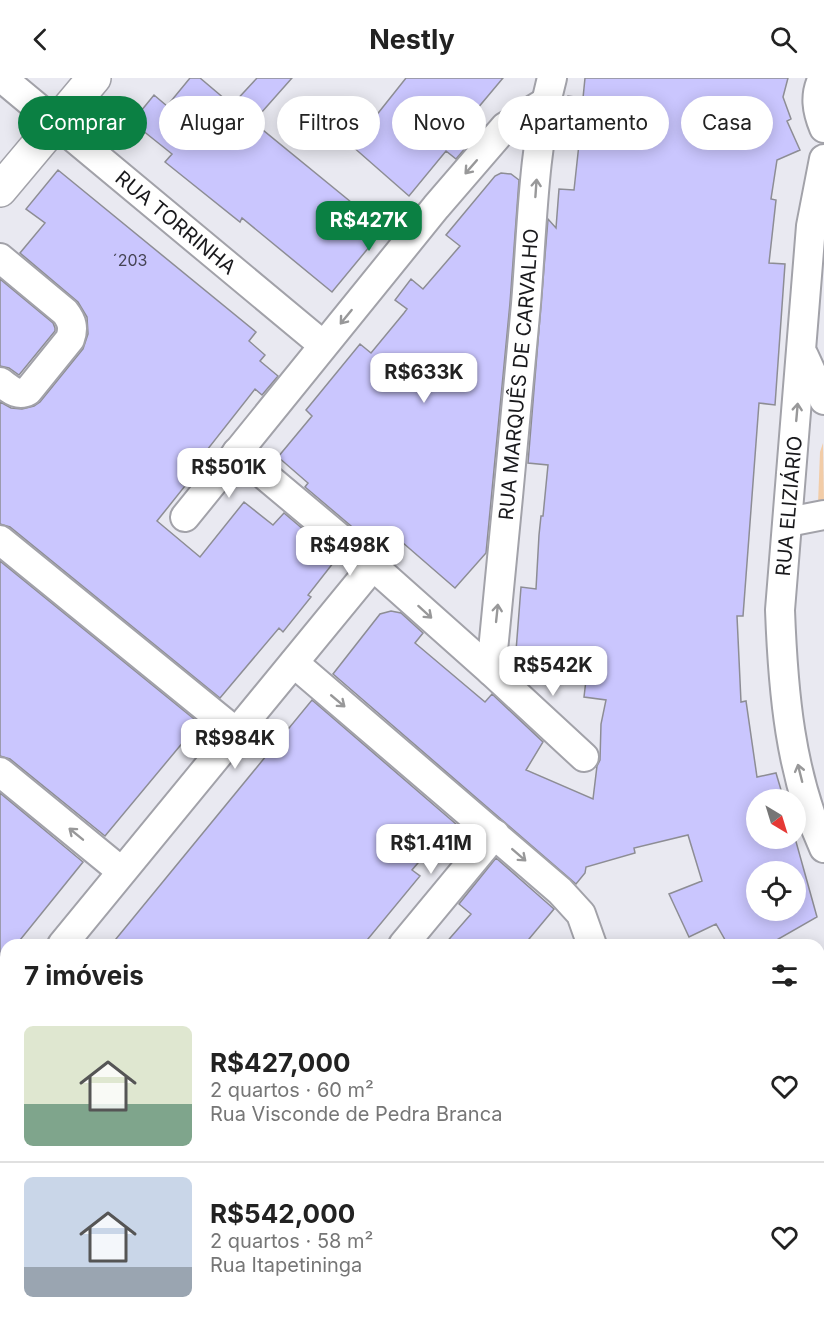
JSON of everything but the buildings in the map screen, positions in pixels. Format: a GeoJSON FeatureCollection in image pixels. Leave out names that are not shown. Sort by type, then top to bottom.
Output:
{"type":"FeatureCollection","features":[{"type":"Feature","properties":{"kind":"street","name":"RUA TORRINHA"},"geometry":{"type":"LineString","coordinates":[[2,78],[24,96]]}},
{"type":"Feature","properties":{"kind":"street"},"geometry":{"type":"LineString","coordinates":[[78,96],[94,78]]}},
{"type":"Feature","properties":{"kind":"street"},"geometry":{"type":"LineString","coordinates":[[823,78],[818,88],[817,108],[824,128]]}},
{"type":"Feature","properties":{"kind":"street"},"geometry":{"type":"LineString","coordinates":[[185,517],[436,207],[505,128],[549,90]]}},
{"type":"Feature","properties":{"kind":"street","name":"RUA MARQUÊS DE CARVALHO"},"geometry":{"type":"LineString","coordinates":[[491,671],[512,466],[537,167],[549,90]]}},
{"type":"Feature","properties":{"kind":"street"},"geometry":{"type":"LineString","coordinates":[[0,190],[33,150]]}},
{"type":"Feature","properties":{"kind":"street","name":"RUA TORRINHA"},"geometry":{"type":"LineString","coordinates":[[90,150],[323,345]]}},
{"type":"Feature","properties":{"kind":"street","name":"RUA ELIZIÁRIO"},"geometry":{"type":"LineString","coordinates":[[824,159],[811,226],[780,610],[782,670],[789,727],[796,760],[824,848]]}},
{"type":"Feature","properties":{"kind":"street"},"geometry":{"type":"LineString","coordinates":[[0,258],[65,312],[70,318],[73,331],[70,339],[28,391],[21,394],[16,393],[0,381]]}},
{"type":"Feature","properties":{"kind":"street"},"geometry":{"type":"LineString","coordinates":[[802,352],[824,400]]}},
{"type":"Feature","properties":{"kind":"street"},"geometry":{"type":"LineString","coordinates":[[237,452],[373,566],[584,757]]}},
{"type":"Feature","properties":{"kind":"street"},"geometry":{"type":"LineString","coordinates":[[788,522],[824,514]]}},
{"type":"Feature","properties":{"kind":"street"},"geometry":{"type":"LineString","coordinates":[[0,540],[236,732]]}},
{"type":"Feature","properties":{"kind":"street"},"geometry":{"type":"LineString","coordinates":[[67,939],[373,566]]}},
{"type":"Feature","properties":{"kind":"street"},"geometry":{"type":"LineString","coordinates":[[294,663],[495,834],[572,903],[581,914],[590,939]]}},
{"type":"Feature","properties":{"kind":"street"},"geometry":{"type":"LineString","coordinates":[[0,772],[121,871]]}},
{"type":"Feature","properties":{"kind":"street"},"geometry":{"type":"LineString","coordinates":[[408,939],[495,834]]}},
{"type":"Feature","properties":{"kind":"shaded area"},"geometry":{"type":"Polygon","coordinates":[[[823,443],[824,503],[818,504],[820,452],[823,443]]]}}]}
